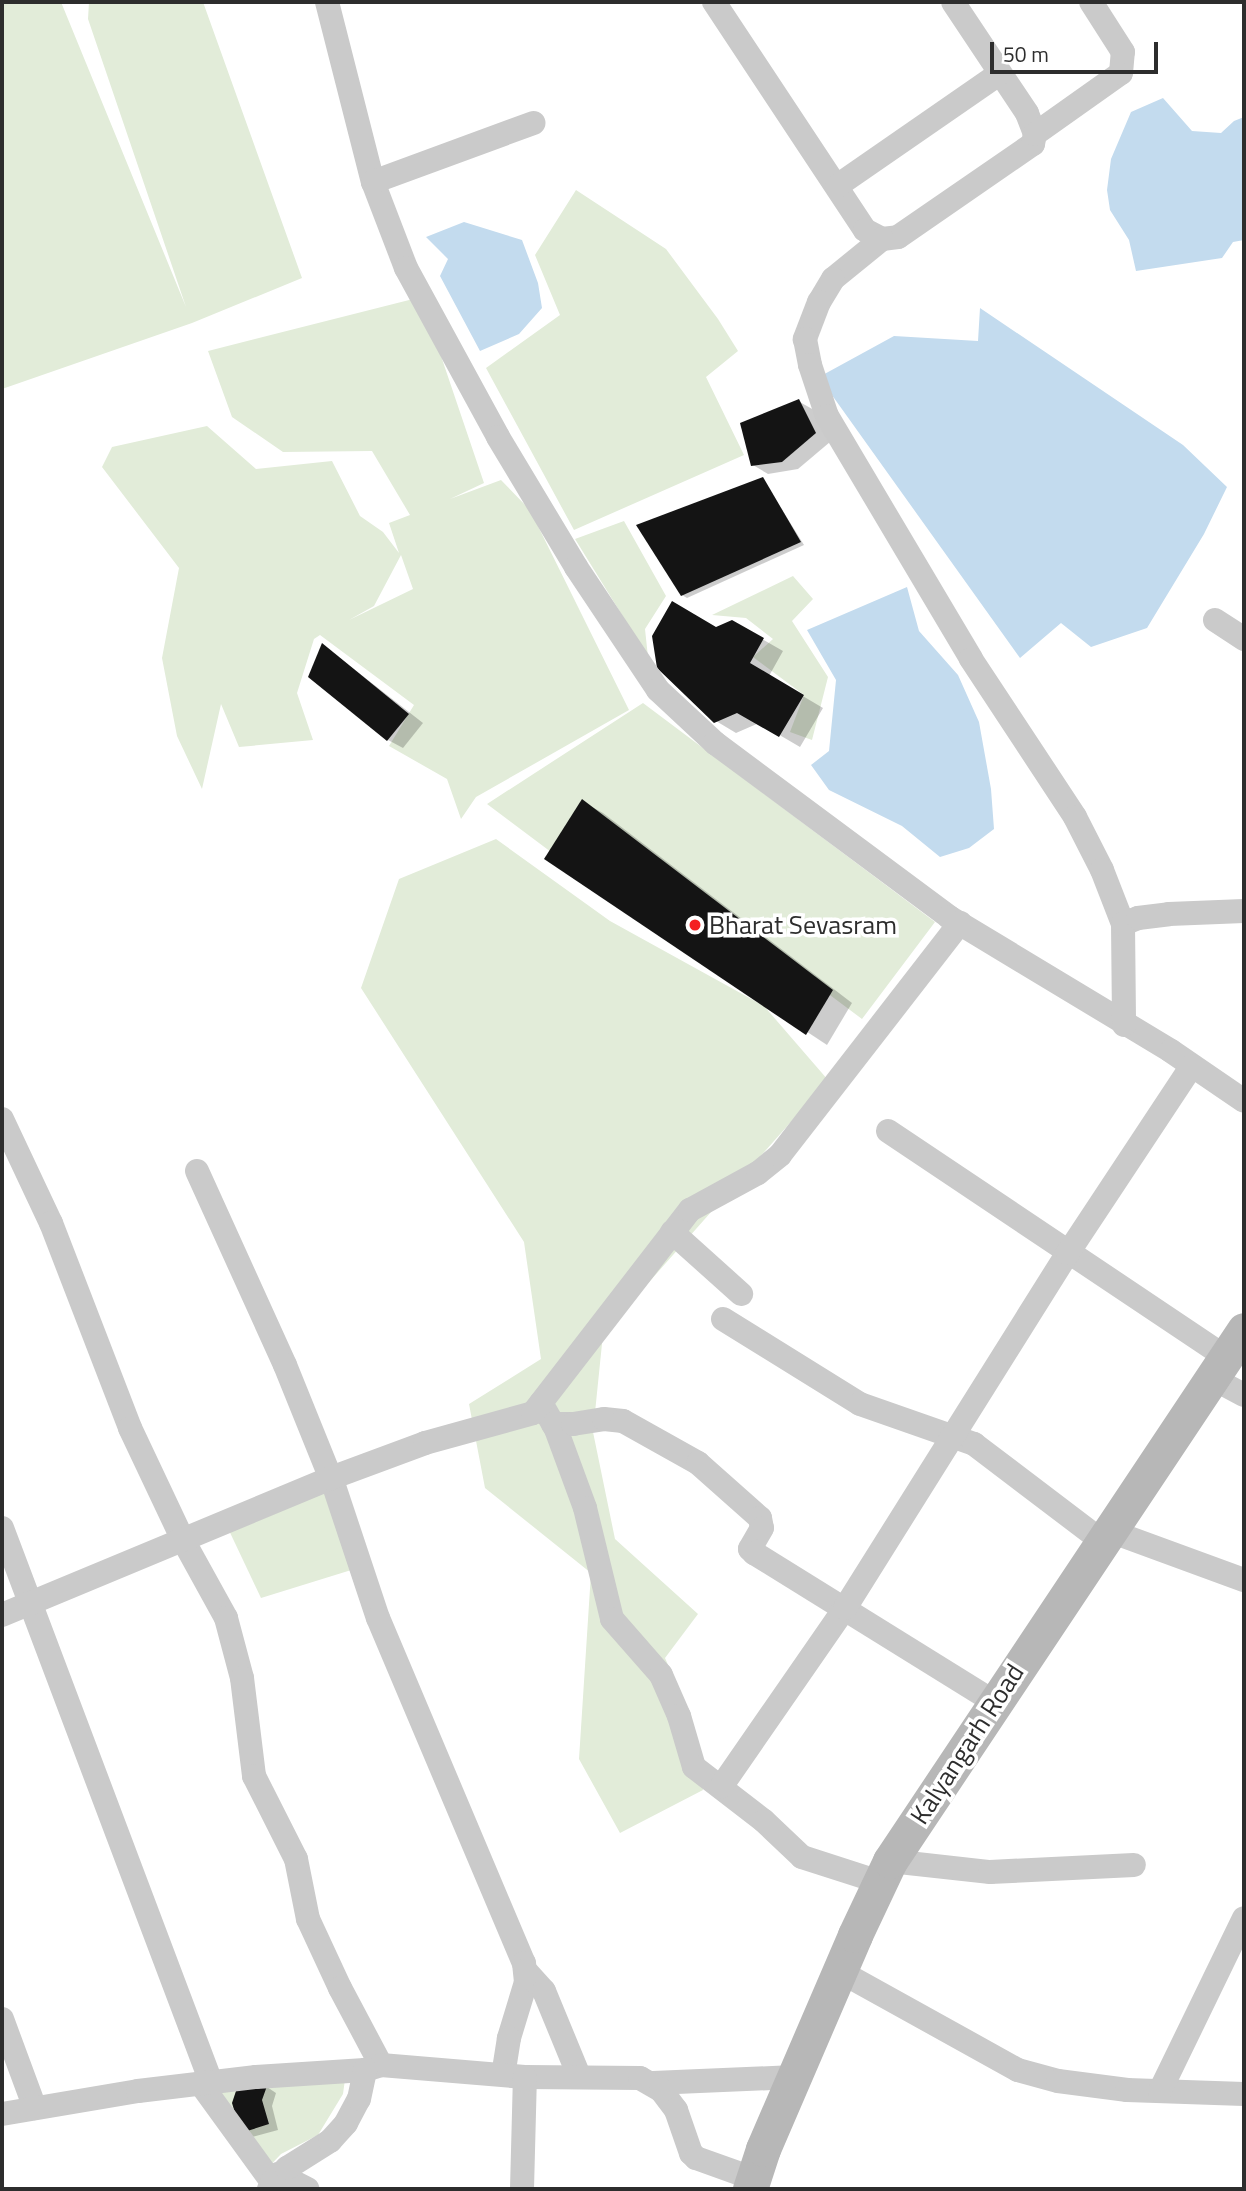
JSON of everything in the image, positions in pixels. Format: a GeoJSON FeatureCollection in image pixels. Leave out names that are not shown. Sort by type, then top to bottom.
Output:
{"type":"FeatureCollection","features":[{"type":"Feature","properties":{"kind":"main road","name":"Kalyangarh Road"},"geometry":{"type":"LineString","coordinates":[[751,2183],[794,2077],[885,1872],[994,1702],[1227,1355]]}},
{"type":"Feature","properties":{"kind":"street"},"geometry":{"type":"LineString","coordinates":[[327,2],[373,182],[406,268],[498,437],[576,567],[658,690],[735,759],[960,923],[1244,1101]]}},
{"type":"Feature","properties":{"kind":"street"},"geometry":{"type":"LineString","coordinates":[[714,2],[865,230],[882,239]]}},
{"type":"Feature","properties":{"kind":"street"},"geometry":{"type":"LineString","coordinates":[[953,2],[1027,113],[1035,134],[1033,144],[898,237],[882,239],[834,279],[819,302],[806,339],[827,415],[971,659],[1075,817],[1102,870],[1123,924],[1124,1025]]}},
{"type":"Feature","properties":{"kind":"street"},"geometry":{"type":"LineString","coordinates":[[1035,134],[1121,73],[1123,52],[1091,2]]}},
{"type":"Feature","properties":{"kind":"street"},"geometry":{"type":"LineString","coordinates":[[837,186],[1000,73]]}},
{"type":"Feature","properties":{"kind":"street"},"geometry":{"type":"LineString","coordinates":[[373,182],[533,124]]}},
{"type":"Feature","properties":{"kind":"street"},"geometry":{"type":"LineString","coordinates":[[1215,620],[1244,639]]}},
{"type":"Feature","properties":{"kind":"street"},"geometry":{"type":"LineString","coordinates":[[1123,924],[1138,918],[1244,911]]}},
{"type":"Feature","properties":{"kind":"street"},"geometry":{"type":"LineString","coordinates":[[547,1413],[690,1210],[758,1173],[780,1155],[960,923]]}},
{"type":"Feature","properties":{"kind":"street"},"geometry":{"type":"LineString","coordinates":[[721,1787],[845,1608],[1068,1253],[1192,1066]]}},
{"type":"Feature","properties":{"kind":"street"},"geometry":{"type":"LineString","coordinates":[[2,1119],[51,1223],[130,1427],[183,1540],[226,1618],[242,1678],[254,1776],[296,1859],[308,1919],[373,2068],[346,2123],[330,2141],[273,2182]]}},
{"type":"Feature","properties":{"kind":"street"},"geometry":{"type":"LineString","coordinates":[[888,1131],[1068,1253],[1227,1355],[1244,1395]]}},
{"type":"Feature","properties":{"kind":"street"},"geometry":{"type":"LineString","coordinates":[[197,1171],[285,1365],[331,1479],[378,1618],[525,1970],[526,1982],[509,2038],[522,2189]]}},
{"type":"Feature","properties":{"kind":"street"},"geometry":{"type":"LineString","coordinates":[[672,1232],[741,1294]]}},
{"type":"Feature","properties":{"kind":"street"},"geometry":{"type":"LineString","coordinates":[[723,1320],[860,1405],[974,1444],[1107,1536],[1244,1580]]}},
{"type":"Feature","properties":{"kind":"street"},"geometry":{"type":"LineString","coordinates":[[2,1615],[425,1443],[533,1413],[547,1413],[573,1424],[604,1419],[623,1420],[698,1463],[760,1518],[762,1528],[751,1543],[754,1553],[994,1702]]}},
{"type":"Feature","properties":{"kind":"street"},"geometry":{"type":"LineString","coordinates":[[547,1413],[585,1508],[612,1619],[661,1675],[679,1716],[694,1767],[764,1821],[802,1857],[885,1872],[990,1872],[1134,1865]]}},
{"type":"Feature","properties":{"kind":"street"},"geometry":{"type":"LineString","coordinates":[[2,1528],[205,2083],[273,2182],[307,2189]]}},
{"type":"Feature","properties":{"kind":"street"},"geometry":{"type":"LineString","coordinates":[[1160,2091],[1244,1918]]}},
{"type":"Feature","properties":{"kind":"street"},"geometry":{"type":"LineString","coordinates":[[525,1970],[544,1991],[579,2077]]}},
{"type":"Feature","properties":{"kind":"street"},"geometry":{"type":"LineString","coordinates":[[841,1972],[1018,2070],[1058,2081],[1160,2091],[1244,2094]]}},
{"type":"Feature","properties":{"kind":"street"},"geometry":{"type":"LineString","coordinates":[[2,2018],[35,2109]]}},
{"type":"Feature","properties":{"kind":"street"},"geometry":{"type":"LineString","coordinates":[[2,2113],[205,2083],[373,2068],[514,2076],[640,2078],[653,2083],[794,2077]]}},
{"type":"Feature","properties":{"kind":"street"},"geometry":{"type":"LineString","coordinates":[[653,2083],[676,2110],[691,2153],[696,2158],[751,2183]]}},
{"type":"Feature","properties":{"kind":"green space"},"geometry":{"type":"Polygon","coordinates":[[[2,2],[61,2],[186,307],[88,19],[89,2],[203,2],[302,278],[192,323],[2,389],[2,2]]]}},
{"type":"Feature","properties":{"kind":"green space"},"geometry":{"type":"Polygon","coordinates":[[[576,190],[666,249],[718,319],[738,351],[706,377],[744,455],[574,530],[486,368],[560,315],[535,255],[576,190]]]}},
{"type":"Feature","properties":{"kind":"green space"},"geometry":{"type":"Polygon","coordinates":[[[421,297],[484,483],[450,499],[501,480],[530,510],[629,710],[476,797],[461,819],[447,779],[389,746],[414,705],[320,635],[314,639],[297,693],[313,740],[239,747],[221,704],[202,789],[177,736],[162,658],[179,568],[102,467],[112,447],[207,426],[256,469],[332,461],[360,516],[383,532],[399,553],[389,523],[410,515],[372,451],[283,452],[232,417],[208,351],[421,297]],[[401,555],[374,606],[349,620],[413,589],[401,555]]]}},
{"type":"Feature","properties":{"kind":"green space"},"geometry":{"type":"Polygon","coordinates":[[[624,521],[666,596],[645,629],[648,657],[575,539],[624,521]]]}},
{"type":"Feature","properties":{"kind":"green space"},"geometry":{"type":"Polygon","coordinates":[[[793,576],[813,599],[792,621],[828,677],[812,740],[790,732],[804,695],[753,657],[773,639],[746,618],[712,615],[793,576]]]}},
{"type":"Feature","properties":{"kind":"green space"},"geometry":{"type":"Polygon","coordinates":[[[643,703],[935,922],[862,1019],[582,810],[551,852],[487,804],[643,703]]]}},
{"type":"Feature","properties":{"kind":"green space"},"geometry":{"type":"Polygon","coordinates":[[[496,839],[610,921],[764,1006],[828,1080],[603,1334],[593,1432],[615,1539],[698,1614],[665,1658],[691,1717],[703,1790],[620,1833],[579,1759],[591,1573],[485,1488],[469,1404],[541,1359],[524,1242],[361,988],[399,879],[496,839]]]}},
{"type":"Feature","properties":{"kind":"green space"},"geometry":{"type":"Polygon","coordinates":[[[331,1478],[361,1567],[261,1598],[225,1522],[331,1478]]]}},
{"type":"Feature","properties":{"kind":"green space"},"geometry":{"type":"Polygon","coordinates":[[[346,2072],[343,2094],[318,2135],[281,2154],[263,2173],[206,2086],[346,2072]]]}},
{"type":"Feature","properties":{"kind":"water"},"geometry":{"type":"Polygon","coordinates":[[[1163,98],[1192,131],[1221,133],[1234,121],[1244,117],[1244,240],[1233,242],[1222,258],[1136,271],[1129,240],[1110,210],[1107,190],[1111,159],[1131,112],[1163,98]]]}},
{"type":"Feature","properties":{"kind":"water"},"geometry":{"type":"Polygon","coordinates":[[[464,222],[522,240],[538,283],[542,308],[519,334],[480,351],[440,276],[448,259],[426,237],[464,222]]]}},
{"type":"Feature","properties":{"kind":"water"},"geometry":{"type":"Polygon","coordinates":[[[980,308],[1183,445],[1227,487],[1204,534],[1147,628],[1091,647],[1061,623],[1020,658],[819,377],[894,336],[978,341],[980,308]]]}},
{"type":"Feature","properties":{"kind":"water"},"geometry":{"type":"Polygon","coordinates":[[[907,587],[919,631],[958,675],[979,722],[991,789],[994,829],[969,848],[940,857],[902,826],[829,790],[811,765],[829,751],[836,680],[807,630],[907,587]]]}},
{"type":"Feature","properties":{"kind":"building"},"geometry":{"type":"Polygon","coordinates":[[[799,399],[816,433],[782,462],[751,466],[740,423],[799,399]]]}},
{"type":"Feature","properties":{"kind":"building"},"geometry":{"type":"Polygon","coordinates":[[[763,477],[801,542],[681,596],[636,525],[763,477]]]}},
{"type":"Feature","properties":{"kind":"building"},"geometry":{"type":"Polygon","coordinates":[[[672,601],[716,627],[732,620],[764,638],[750,663],[804,695],[779,737],[737,713],[714,723],[657,668],[652,636],[672,601]]]}},
{"type":"Feature","properties":{"kind":"building"},"geometry":{"type":"Polygon","coordinates":[[[322,643],[409,714],[387,741],[308,677],[322,643]]]}},
{"type":"Feature","properties":{"kind":"building","name":"Bharat Sevasram"},"geometry":{"type":"Polygon","coordinates":[[[582,799],[833,990],[806,1035],[544,859],[582,799]]]}},
{"type":"Feature","properties":{"kind":"building"},"geometry":{"type":"Polygon","coordinates":[[[238,2085],[267,2086],[262,2100],[269,2124],[241,2133],[232,2103],[238,2085]]]}},
{"type":"Feature","properties":{"kind":"place","name":"Bharat Sevasram"},"geometry":{"type":"Point","coordinates":[695,925]}}]}
